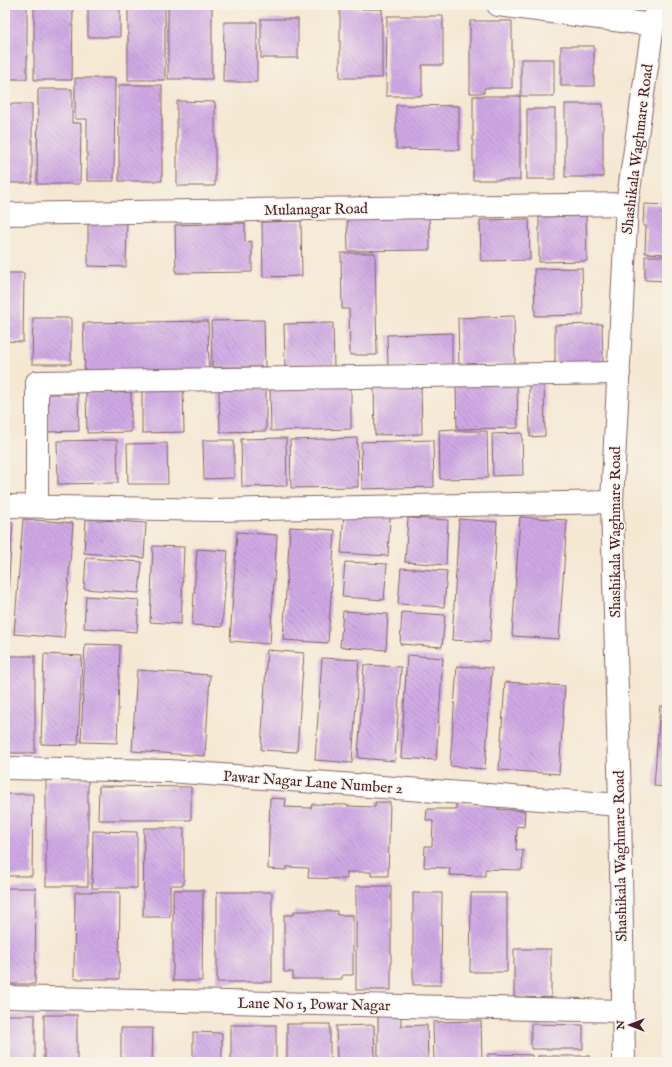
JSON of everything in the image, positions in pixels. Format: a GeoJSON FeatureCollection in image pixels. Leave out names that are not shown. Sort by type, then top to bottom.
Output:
{"type":"FeatureCollection","features":[{"type":"Feature","properties":{"kind":"street"},"geometry":{"type":"LineString","coordinates":[[498,5],[655,15]]}},
{"type":"Feature","properties":{"kind":"street","name":"Shashikala Waghmare Road"},"geometry":{"type":"LineString","coordinates":[[624,1062],[620,805],[612,502],[626,204],[655,15]]}},
{"type":"Feature","properties":{"kind":"street","name":"Mulanagar Road"},"geometry":{"type":"LineString","coordinates":[[5,214],[626,204]]}},
{"type":"Feature","properties":{"kind":"street"},"geometry":{"type":"LineString","coordinates":[[37,506],[37,382],[619,373]]}},
{"type":"Feature","properties":{"kind":"street"},"geometry":{"type":"LineString","coordinates":[[5,506],[216,510],[612,502]]}},
{"type":"Feature","properties":{"kind":"street","name":"Pawar Nagar Lane Number 2"},"geometry":{"type":"LineString","coordinates":[[5,768],[169,771],[620,805]]}},
{"type":"Feature","properties":{"kind":"street","name":"Lane No 1, Powar Nagar"},"geometry":{"type":"LineString","coordinates":[[5,997],[623,1011]]}},
{"type":"Feature","properties":{"kind":"building"},"geometry":{"type":"Polygon","coordinates":[[[8,5],[27,5],[27,79],[8,79],[8,5]]]}},
{"type":"Feature","properties":{"kind":"building"},"geometry":{"type":"Polygon","coordinates":[[[34,5],[73,5],[72,80],[34,80],[34,5]]]}},
{"type":"Feature","properties":{"kind":"building"},"geometry":{"type":"Polygon","coordinates":[[[88,5],[120,5],[120,37],[88,37],[88,5]]]}},
{"type":"Feature","properties":{"kind":"building"},"geometry":{"type":"Polygon","coordinates":[[[128,5],[165,5],[165,80],[128,80],[128,5]]]}},
{"type":"Feature","properties":{"kind":"building"},"geometry":{"type":"Polygon","coordinates":[[[168,5],[212,5],[212,79],[168,79],[168,5]]]}},
{"type":"Feature","properties":{"kind":"building"},"geometry":{"type":"Polygon","coordinates":[[[340,9],[382,9],[382,78],[340,78],[340,9]]]}},
{"type":"Feature","properties":{"kind":"building"},"geometry":{"type":"Polygon","coordinates":[[[387,16],[443,16],[443,65],[422,65],[422,96],[386,96],[387,16]]]}},
{"type":"Feature","properties":{"kind":"building"},"geometry":{"type":"Polygon","coordinates":[[[261,19],[298,19],[298,58],[261,58],[261,19]]]}},
{"type":"Feature","properties":{"kind":"building"},"geometry":{"type":"Polygon","coordinates":[[[470,21],[512,21],[512,88],[484,88],[484,93],[470,93],[470,21]]]}},
{"type":"Feature","properties":{"kind":"building"},"geometry":{"type":"Polygon","coordinates":[[[224,22],[257,22],[257,82],[223,82],[224,22]]]}},
{"type":"Feature","properties":{"kind":"building"},"geometry":{"type":"Polygon","coordinates":[[[561,46],[594,46],[594,86],[561,86],[561,46]]]}},
{"type":"Feature","properties":{"kind":"building"},"geometry":{"type":"Polygon","coordinates":[[[521,59],[554,59],[554,96],[521,96],[521,59]]]}},
{"type":"Feature","properties":{"kind":"building"},"geometry":{"type":"Polygon","coordinates":[[[75,78],[115,78],[114,181],[87,181],[87,119],[75,119],[75,78]]]}},
{"type":"Feature","properties":{"kind":"building"},"geometry":{"type":"Polygon","coordinates":[[[119,85],[162,85],[162,181],[119,181],[119,85]]]}},
{"type":"Feature","properties":{"kind":"building"},"geometry":{"type":"Polygon","coordinates":[[[38,89],[72,89],[72,123],[81,123],[80,184],[37,184],[38,89]]]}},
{"type":"Feature","properties":{"kind":"building"},"geometry":{"type":"Polygon","coordinates":[[[473,96],[520,96],[520,180],[473,180],[473,96]]]}},
{"type":"Feature","properties":{"kind":"building"},"geometry":{"type":"Polygon","coordinates":[[[177,101],[215,102],[215,186],[177,186],[177,101]]]}},
{"type":"Feature","properties":{"kind":"building"},"geometry":{"type":"Polygon","coordinates":[[[5,104],[32,104],[32,183],[5,183],[5,104]]]}},
{"type":"Feature","properties":{"kind":"building"},"geometry":{"type":"Polygon","coordinates":[[[565,104],[603,104],[603,177],[565,177],[565,104]]]}},
{"type":"Feature","properties":{"kind":"building"},"geometry":{"type":"Polygon","coordinates":[[[396,105],[459,106],[459,150],[396,149],[396,105]]]}},
{"type":"Feature","properties":{"kind":"building"},"geometry":{"type":"Polygon","coordinates":[[[527,109],[555,109],[555,179],[527,179],[527,109]]]}},
{"type":"Feature","properties":{"kind":"building"},"geometry":{"type":"Polygon","coordinates":[[[644,204],[667,205],[667,254],[645,253],[646,226],[643,226],[644,204]]]}},
{"type":"Feature","properties":{"kind":"building"},"geometry":{"type":"Polygon","coordinates":[[[429,212],[430,250],[348,251],[347,214],[429,212]]]}},
{"type":"Feature","properties":{"kind":"building"},"geometry":{"type":"Polygon","coordinates":[[[586,216],[587,261],[539,262],[539,217],[586,216]]]}},
{"type":"Feature","properties":{"kind":"building"},"geometry":{"type":"Polygon","coordinates":[[[88,217],[127,217],[126,267],[88,266],[88,217]]]}},
{"type":"Feature","properties":{"kind":"building"},"geometry":{"type":"Polygon","coordinates":[[[529,219],[530,260],[481,261],[480,220],[529,219]]]}},
{"type":"Feature","properties":{"kind":"building"},"geometry":{"type":"Polygon","coordinates":[[[301,221],[302,276],[263,277],[262,222],[301,221]]]}},
{"type":"Feature","properties":{"kind":"building"},"geometry":{"type":"Polygon","coordinates":[[[245,223],[245,242],[252,241],[252,272],[176,273],[175,225],[245,223]]]}},
{"type":"Feature","properties":{"kind":"building"},"geometry":{"type":"Polygon","coordinates":[[[341,253],[375,253],[377,355],[350,355],[349,309],[342,309],[341,253]]]}},
{"type":"Feature","properties":{"kind":"building"},"geometry":{"type":"Polygon","coordinates":[[[645,256],[667,256],[667,281],[645,280],[645,256]]]}},
{"type":"Feature","properties":{"kind":"building"},"geometry":{"type":"Polygon","coordinates":[[[582,268],[583,315],[535,316],[534,269],[582,268]]]}},
{"type":"Feature","properties":{"kind":"building"},"geometry":{"type":"Polygon","coordinates":[[[5,273],[24,273],[23,342],[5,341],[5,273]]]}},
{"type":"Feature","properties":{"kind":"building"},"geometry":{"type":"Polygon","coordinates":[[[514,316],[515,364],[459,365],[458,318],[514,316]]]}},
{"type":"Feature","properties":{"kind":"building"},"geometry":{"type":"Polygon","coordinates":[[[33,318],[71,318],[71,364],[32,364],[33,318]]]}},
{"type":"Feature","properties":{"kind":"building"},"geometry":{"type":"Polygon","coordinates":[[[264,320],[265,367],[212,367],[211,321],[264,320]]]}},
{"type":"Feature","properties":{"kind":"building"},"geometry":{"type":"Polygon","coordinates":[[[208,321],[209,371],[85,373],[83,323],[208,321]]]}},
{"type":"Feature","properties":{"kind":"building"},"geometry":{"type":"Polygon","coordinates":[[[333,323],[334,369],[285,370],[284,324],[333,323]]]}},
{"type":"Feature","properties":{"kind":"building"},"geometry":{"type":"Polygon","coordinates":[[[602,324],[603,364],[555,365],[555,325],[602,324]]]}},
{"type":"Feature","properties":{"kind":"building"},"geometry":{"type":"Polygon","coordinates":[[[452,333],[452,365],[388,366],[387,335],[452,333]]]}},
{"type":"Feature","properties":{"kind":"building"},"geometry":{"type":"Polygon","coordinates":[[[544,380],[545,436],[530,437],[529,381],[544,380]]]}},
{"type":"Feature","properties":{"kind":"building"},"geometry":{"type":"Polygon","coordinates":[[[517,383],[518,428],[457,429],[456,385],[517,383]]]}},
{"type":"Feature","properties":{"kind":"building"},"geometry":{"type":"Polygon","coordinates":[[[351,385],[351,429],[271,431],[270,387],[351,385]]]}},
{"type":"Feature","properties":{"kind":"building"},"geometry":{"type":"Polygon","coordinates":[[[421,386],[422,434],[375,435],[374,387],[421,386]]]}},
{"type":"Feature","properties":{"kind":"building"},"geometry":{"type":"Polygon","coordinates":[[[266,388],[266,431],[220,432],[219,389],[266,388]]]}},
{"type":"Feature","properties":{"kind":"building"},"geometry":{"type":"Polygon","coordinates":[[[142,389],[183,389],[184,432],[142,433],[142,389]]]}},
{"type":"Feature","properties":{"kind":"building"},"geometry":{"type":"Polygon","coordinates":[[[131,392],[131,432],[87,433],[86,393],[131,392]]]}},
{"type":"Feature","properties":{"kind":"building"},"geometry":{"type":"Polygon","coordinates":[[[47,394],[78,394],[79,431],[48,432],[47,394]]]}},
{"type":"Feature","properties":{"kind":"building"},"geometry":{"type":"Polygon","coordinates":[[[455,429],[455,431],[487,431],[488,478],[440,479],[439,430],[455,429]]]}},
{"type":"Feature","properties":{"kind":"building"},"geometry":{"type":"Polygon","coordinates":[[[522,433],[523,475],[493,476],[492,434],[522,433]]]}},
{"type":"Feature","properties":{"kind":"building"},"geometry":{"type":"Polygon","coordinates":[[[286,438],[287,486],[242,487],[241,439],[286,438]]]}},
{"type":"Feature","properties":{"kind":"building"},"geometry":{"type":"Polygon","coordinates":[[[357,438],[358,487],[291,488],[290,440],[357,438]]]}},
{"type":"Feature","properties":{"kind":"building"},"geometry":{"type":"Polygon","coordinates":[[[117,440],[118,483],[58,484],[57,441],[117,440]]]}},
{"type":"Feature","properties":{"kind":"building"},"geometry":{"type":"Polygon","coordinates":[[[203,440],[234,440],[234,478],[204,479],[203,440]]]}},
{"type":"Feature","properties":{"kind":"building"},"geometry":{"type":"Polygon","coordinates":[[[433,440],[434,487],[362,489],[361,442],[433,440]]]}},
{"type":"Feature","properties":{"kind":"building"},"geometry":{"type":"Polygon","coordinates":[[[167,443],[168,484],[128,484],[127,444],[167,443]]]}},
{"type":"Feature","properties":{"kind":"building"},"geometry":{"type":"Polygon","coordinates":[[[344,514],[390,517],[388,556],[341,553],[344,514]]]}},
{"type":"Feature","properties":{"kind":"building"},"geometry":{"type":"Polygon","coordinates":[[[520,517],[567,520],[559,639],[512,636],[520,517]]]}},
{"type":"Feature","properties":{"kind":"building"},"geometry":{"type":"Polygon","coordinates":[[[408,518],[448,520],[446,565],[405,562],[408,518]]]}},
{"type":"Feature","properties":{"kind":"building"},"geometry":{"type":"Polygon","coordinates":[[[23,519],[73,523],[64,638],[14,634],[23,519]]]}},
{"type":"Feature","properties":{"kind":"building"},"geometry":{"type":"Polygon","coordinates":[[[86,519],[146,523],[144,558],[84,553],[86,519]]]}},
{"type":"Feature","properties":{"kind":"building"},"geometry":{"type":"Polygon","coordinates":[[[459,519],[497,522],[490,642],[452,640],[459,519]]]}},
{"type":"Feature","properties":{"kind":"building"},"geometry":{"type":"Polygon","coordinates":[[[5,521],[13,522],[6,616],[5,616],[5,521]]]}},
{"type":"Feature","properties":{"kind":"building"},"geometry":{"type":"Polygon","coordinates":[[[290,527],[335,530],[328,643],[283,640],[290,527]]]}},
{"type":"Feature","properties":{"kind":"building"},"geometry":{"type":"Polygon","coordinates":[[[237,532],[277,535],[270,644],[230,641],[237,532]]]}},
{"type":"Feature","properties":{"kind":"building"},"geometry":{"type":"Polygon","coordinates":[[[153,546],[184,547],[181,624],[150,622],[153,546]]]}},
{"type":"Feature","properties":{"kind":"building"},"geometry":{"type":"Polygon","coordinates":[[[197,549],[228,551],[222,627],[192,625],[197,549]]]}},
{"type":"Feature","properties":{"kind":"building"},"geometry":{"type":"Polygon","coordinates":[[[86,558],[142,562],[139,593],[84,589],[86,558]]]}},
{"type":"Feature","properties":{"kind":"building"},"geometry":{"type":"Polygon","coordinates":[[[345,562],[387,564],[384,600],[342,597],[345,562]]]}},
{"type":"Feature","properties":{"kind":"building"},"geometry":{"type":"Polygon","coordinates":[[[401,568],[447,571],[444,607],[398,604],[401,568]]]}},
{"type":"Feature","properties":{"kind":"building"},"geometry":{"type":"Polygon","coordinates":[[[86,596],[139,600],[137,632],[84,628],[86,596]]]}},
{"type":"Feature","properties":{"kind":"building"},"geometry":{"type":"Polygon","coordinates":[[[343,611],[388,614],[386,650],[340,647],[343,611]]]}},
{"type":"Feature","properties":{"kind":"building"},"geometry":{"type":"Polygon","coordinates":[[[402,612],[445,615],[442,647],[400,644],[402,612]]]}},
{"type":"Feature","properties":{"kind":"building"},"geometry":{"type":"Polygon","coordinates":[[[85,644],[120,645],[117,743],[81,742],[85,644]]]}},
{"type":"Feature","properties":{"kind":"building"},"geometry":{"type":"Polygon","coordinates":[[[267,650],[304,653],[297,752],[261,750],[267,650]]]}},
{"type":"Feature","properties":{"kind":"building"},"geometry":{"type":"Polygon","coordinates":[[[44,654],[82,656],[78,745],[41,744],[44,654]]]}},
{"type":"Feature","properties":{"kind":"building"},"geometry":{"type":"Polygon","coordinates":[[[407,655],[443,658],[436,760],[401,758],[407,655]]]}},
{"type":"Feature","properties":{"kind":"building"},"geometry":{"type":"Polygon","coordinates":[[[5,656],[35,656],[35,753],[5,753],[5,656]]]}},
{"type":"Feature","properties":{"kind":"building"},"geometry":{"type":"Polygon","coordinates":[[[322,658],[359,660],[352,763],[315,760],[322,658]]]}},
{"type":"Feature","properties":{"kind":"building"},"geometry":{"type":"Polygon","coordinates":[[[364,665],[401,667],[395,761],[358,758],[364,665]]]}},
{"type":"Feature","properties":{"kind":"building"},"geometry":{"type":"Polygon","coordinates":[[[457,666],[492,668],[485,769],[450,766],[457,666]]]}},
{"type":"Feature","properties":{"kind":"building"},"geometry":{"type":"Polygon","coordinates":[[[137,670],[210,675],[205,756],[132,751],[137,670]]]}},
{"type":"Feature","properties":{"kind":"building"},"geometry":{"type":"Polygon","coordinates":[[[505,682],[565,686],[559,774],[499,770],[505,682]]]}},
{"type":"Feature","properties":{"kind":"building"},"geometry":{"type":"Polygon","coordinates":[[[660,706],[667,707],[667,787],[654,786],[660,706]]]}},
{"type":"Feature","properties":{"kind":"building"},"geometry":{"type":"Polygon","coordinates":[[[46,780],[88,780],[88,886],[46,886],[46,780]]]}},
{"type":"Feature","properties":{"kind":"building"},"geometry":{"type":"Polygon","coordinates":[[[99,786],[191,787],[191,820],[98,820],[99,786]]]}},
{"type":"Feature","properties":{"kind":"building"},"geometry":{"type":"Polygon","coordinates":[[[5,794],[33,794],[32,876],[5,876],[5,794]]]}},
{"type":"Feature","properties":{"kind":"building"},"geometry":{"type":"Polygon","coordinates":[[[270,798],[286,799],[285,807],[311,808],[312,804],[375,807],[375,802],[390,802],[388,876],[371,876],[371,872],[347,872],[347,879],[308,878],[309,868],[286,867],[286,870],[268,869],[270,798]]]}},
{"type":"Feature","properties":{"kind":"building"},"geometry":{"type":"Polygon","coordinates":[[[456,803],[498,805],[498,809],[525,811],[524,827],[517,826],[516,850],[523,850],[522,870],[485,869],[485,876],[449,875],[450,868],[424,867],[425,846],[432,846],[433,821],[426,820],[427,809],[456,809],[456,803]]]}},
{"type":"Feature","properties":{"kind":"building"},"geometry":{"type":"Polygon","coordinates":[[[144,828],[184,828],[184,885],[170,885],[170,917],[143,917],[144,828]]]}},
{"type":"Feature","properties":{"kind":"building"},"geometry":{"type":"Polygon","coordinates":[[[93,831],[137,832],[137,888],[92,888],[93,831]]]}},
{"type":"Feature","properties":{"kind":"building"},"geometry":{"type":"Polygon","coordinates":[[[356,886],[391,886],[391,990],[356,990],[356,886]]]}},
{"type":"Feature","properties":{"kind":"building"},"geometry":{"type":"Polygon","coordinates":[[[5,888],[36,888],[35,984],[5,984],[5,888]]]}},
{"type":"Feature","properties":{"kind":"building"},"geometry":{"type":"Polygon","coordinates":[[[173,890],[203,890],[202,981],[173,981],[173,890]]]}},
{"type":"Feature","properties":{"kind":"building"},"geometry":{"type":"Polygon","coordinates":[[[75,892],[120,892],[119,979],[74,979],[75,892]]]}},
{"type":"Feature","properties":{"kind":"building"},"geometry":{"type":"Polygon","coordinates":[[[217,892],[272,892],[272,982],[217,982],[217,892]]]}},
{"type":"Feature","properties":{"kind":"building"},"geometry":{"type":"Polygon","coordinates":[[[413,893],[442,893],[441,985],[413,985],[413,893]]]}},
{"type":"Feature","properties":{"kind":"building"},"geometry":{"type":"Polygon","coordinates":[[[471,893],[507,893],[507,972],[470,972],[471,893]]]}},
{"type":"Feature","properties":{"kind":"building"},"geometry":{"type":"Polygon","coordinates":[[[294,911],[337,911],[337,915],[353,915],[353,975],[342,975],[342,979],[293,979],[293,972],[284,972],[284,915],[294,915],[294,911]]]}},
{"type":"Feature","properties":{"kind":"building"},"geometry":{"type":"Polygon","coordinates":[[[514,949],[551,949],[551,998],[514,997],[514,949]]]}},
{"type":"Feature","properties":{"kind":"building"},"geometry":{"type":"Polygon","coordinates":[[[401,1010],[401,1026],[427,1025],[428,1062],[378,1062],[378,1011],[401,1010]]]}},
{"type":"Feature","properties":{"kind":"building"},"geometry":{"type":"Polygon","coordinates":[[[5,1015],[35,1015],[35,1062],[5,1062],[5,1015]]]}},
{"type":"Feature","properties":{"kind":"building"},"geometry":{"type":"Polygon","coordinates":[[[44,1015],[77,1015],[77,1062],[44,1062],[44,1015]]]}},
{"type":"Feature","properties":{"kind":"building"},"geometry":{"type":"Polygon","coordinates":[[[481,1021],[482,1062],[434,1062],[433,1022],[481,1021]]]}},
{"type":"Feature","properties":{"kind":"building"},"geometry":{"type":"Polygon","coordinates":[[[287,1024],[330,1024],[330,1062],[287,1062],[287,1024]]]}},
{"type":"Feature","properties":{"kind":"building"},"geometry":{"type":"Polygon","coordinates":[[[531,1024],[583,1025],[583,1049],[531,1049],[531,1024]]]}},
{"type":"Feature","properties":{"kind":"building"},"geometry":{"type":"Polygon","coordinates":[[[231,1025],[276,1025],[276,1062],[231,1062],[231,1025]]]}},
{"type":"Feature","properties":{"kind":"building"},"geometry":{"type":"Polygon","coordinates":[[[374,1025],[375,1062],[337,1062],[336,1026],[374,1025]]]}},
{"type":"Feature","properties":{"kind":"building"},"geometry":{"type":"Polygon","coordinates":[[[121,1028],[153,1028],[152,1062],[121,1062],[121,1028]]]}},
{"type":"Feature","properties":{"kind":"building"},"geometry":{"type":"Polygon","coordinates":[[[193,1032],[222,1033],[222,1062],[193,1062],[193,1032]]]}},
{"type":"Feature","properties":{"kind":"building"},"geometry":{"type":"Polygon","coordinates":[[[488,1054],[532,1055],[532,1062],[488,1062],[488,1054]]]}},
{"type":"Feature","properties":{"kind":"building"},"geometry":{"type":"Polygon","coordinates":[[[538,1056],[589,1056],[589,1062],[538,1062],[538,1056]]]}}]}
